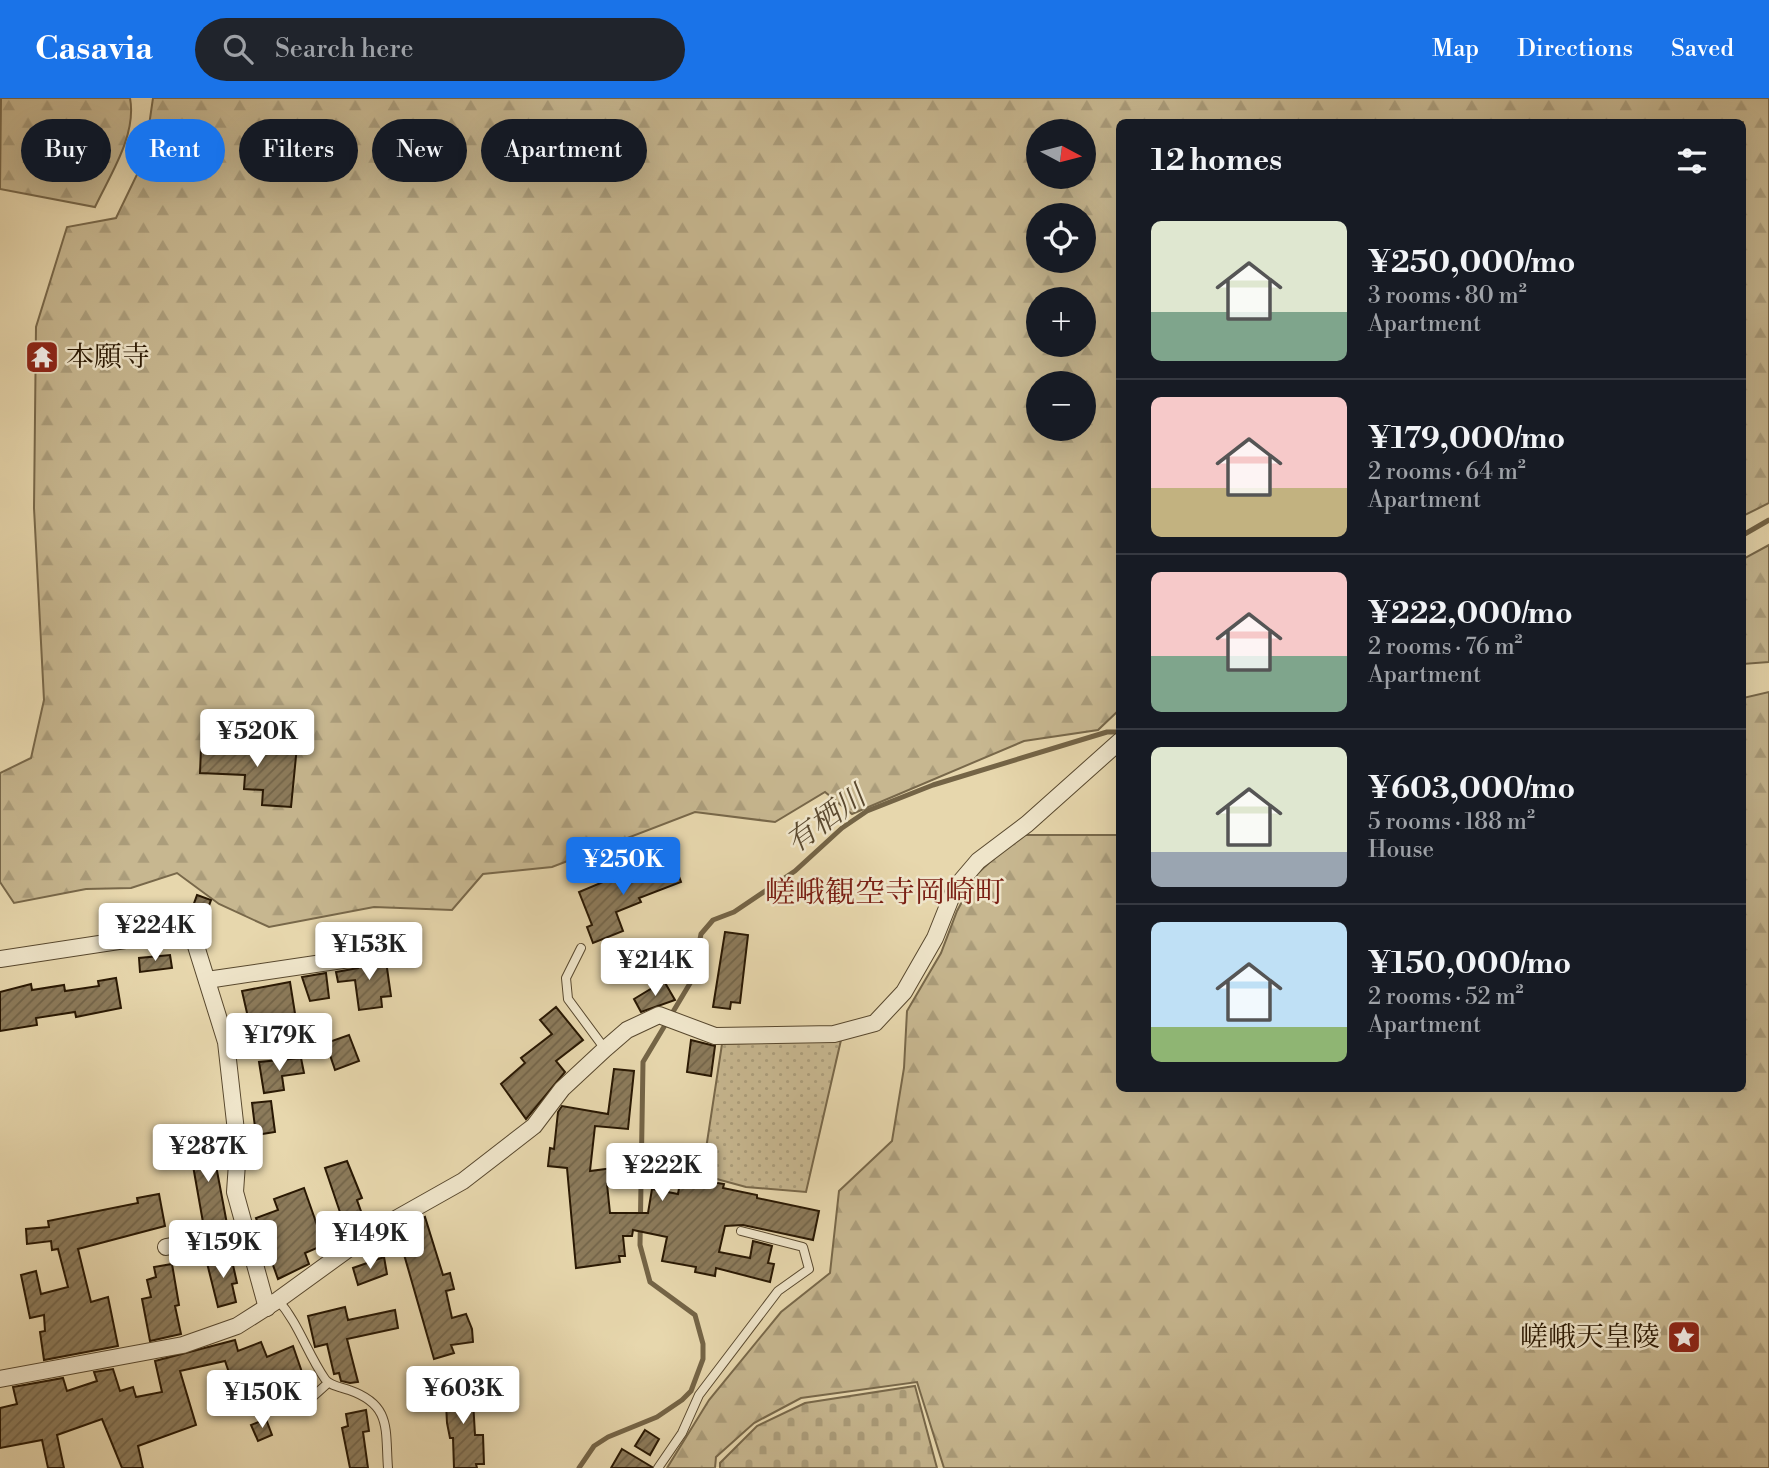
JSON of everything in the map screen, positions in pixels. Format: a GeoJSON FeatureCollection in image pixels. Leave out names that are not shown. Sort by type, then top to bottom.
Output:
{"type":"FeatureCollection","features":[{"type":"Feature","properties":{"kind":"street"},"geometry":{"type":"LineString","coordinates":[[0,1379],[183,1345],[237,1326],[369,1234],[463,1181],[534,1126],[562,1089],[627,1030],[659,1014],[715,1036],[834,1034],[875,1023],[904,992],[935,938],[955,888],[978,861],[1027,824],[1116,745]]}},
{"type":"Feature","properties":{"kind":"street"},"geometry":{"type":"LineString","coordinates":[[0,959],[191,930],[226,1042],[238,1149],[235,1192],[272,1304]]}},
{"type":"Feature","properties":{"kind":"street"},"geometry":{"type":"LineString","coordinates":[[207,980],[356,958]]}},
{"type":"Feature","properties":{"kind":"street"},"geometry":{"type":"LineString","coordinates":[[166,1247],[247,1232]]}},
{"type":"Feature","properties":{"kind":"lane"},"geometry":{"type":"LineString","coordinates":[[581,948],[566,978],[568,999],[605,1049]]}},
{"type":"Feature","properties":{"kind":"lane"},"geometry":{"type":"LineString","coordinates":[[658,1468],[682,1433],[707,1385],[778,1291],[809,1269],[803,1247],[741,1231]]}},
{"type":"Feature","properties":{"kind":"lane"},"geometry":{"type":"LineString","coordinates":[[272,1304],[294,1319],[311,1356],[328,1383],[363,1395],[379,1406],[385,1419],[388,1468]]}},
{"type":"Feature","properties":{"kind":"lane"},"geometry":{"type":"LineString","coordinates":[[298,1410],[328,1383]]}},
{"type":"Feature","properties":{"kind":"green space"},"geometry":{"type":"Polygon","coordinates":[[[1,98],[130,98],[130,119],[125,119],[125,143],[111,176],[111,119],[21,119],[21,182],[108,182],[95,207],[0,189],[1,98]]]}},
{"type":"Feature","properties":{"kind":"green space"},"geometry":{"type":"Polygon","coordinates":[[[153,98],[1769,98],[1769,503],[1746,514],[1746,119],[1116,119],[1116,713],[1098,730],[1024,741],[852,814],[825,792],[775,822],[695,812],[552,867],[483,874],[452,910],[374,907],[269,927],[219,904],[177,873],[131,888],[86,889],[14,903],[0,882],[0,773],[31,758],[44,700],[34,508],[36,327],[67,227],[116,218],[133,182],[225,182],[225,119],[150,119],[153,98]]]}},
{"type":"Feature","properties":{"kind":"green space"},"geometry":{"type":"Polygon","coordinates":[[[1769,545],[1769,662],[1746,664],[1746,557],[1769,545]]]}},
{"type":"Feature","properties":{"kind":"green space"},"geometry":{"type":"Polygon","coordinates":[[[1769,692],[1769,1468],[944,1468],[917,1382],[801,1398],[754,1423],[716,1457],[715,1468],[667,1468],[709,1400],[781,1312],[830,1273],[839,1191],[892,1141],[904,1068],[907,1011],[941,953],[957,911],[977,874],[1019,835],[1116,835],[1116,1092],[1746,1092],[1746,697],[1769,692]]]}},
{"type":"Feature","properties":{"kind":"green space"},"geometry":{"type":"Polygon","coordinates":[[[841,1040],[806,1192],[746,1187],[702,1175],[722,1044],[841,1040]]]}},
{"type":"Feature","properties":{"kind":"green space"},"geometry":{"type":"Polygon","coordinates":[[[915,1386],[937,1468],[720,1468],[720,1463],[757,1426],[805,1403],[915,1386]]]}},
{"type":"Feature","properties":{"kind":"building"},"geometry":{"type":"Polygon","coordinates":[[[250,740],[297,746],[291,807],[262,805],[263,790],[244,789],[245,775],[200,773],[201,748],[250,750],[250,740]]]}},
{"type":"Feature","properties":{"kind":"building"},"geometry":{"type":"Polygon","coordinates":[[[673,860],[681,882],[639,898],[641,902],[616,912],[623,931],[593,943],[587,927],[592,925],[579,892],[629,871],[631,876],[673,860]]]}},
{"type":"Feature","properties":{"kind":"building"},"geometry":{"type":"Polygon","coordinates":[[[197,895],[211,900],[206,914],[192,909],[197,895]]]}},
{"type":"Feature","properties":{"kind":"building"},"geometry":{"type":"Polygon","coordinates":[[[725,932],[748,935],[740,1003],[731,1002],[730,1009],[713,1007],[725,932]]]}},
{"type":"Feature","properties":{"kind":"building"},"geometry":{"type":"Polygon","coordinates":[[[385,954],[391,996],[381,997],[382,1007],[359,1010],[355,980],[338,982],[336,972],[358,968],[365,962],[366,957],[385,954]]]}},
{"type":"Feature","properties":{"kind":"building"},"geometry":{"type":"Polygon","coordinates":[[[170,955],[172,968],[140,972],[139,958],[170,955]]]}},
{"type":"Feature","properties":{"kind":"building"},"geometry":{"type":"Polygon","coordinates":[[[326,973],[329,998],[310,1001],[302,977],[326,973]]]}},
{"type":"Feature","properties":{"kind":"building"},"geometry":{"type":"Polygon","coordinates":[[[116,978],[121,1008],[76,1017],[75,1012],[36,1018],[37,1025],[0,1031],[0,992],[31,984],[32,990],[64,985],[65,991],[99,986],[98,981],[116,978]]]}},
{"type":"Feature","properties":{"kind":"building"},"geometry":{"type":"Polygon","coordinates":[[[664,981],[675,1000],[641,1012],[634,999],[664,981]]]}},
{"type":"Feature","properties":{"kind":"building"},"geometry":{"type":"Polygon","coordinates":[[[290,982],[297,1026],[252,1035],[242,991],[290,982]]]}},
{"type":"Feature","properties":{"kind":"building"},"geometry":{"type":"Polygon","coordinates":[[[556,1007],[583,1040],[556,1061],[565,1072],[526,1119],[501,1084],[525,1063],[521,1058],[552,1034],[540,1020],[556,1007]]]}},
{"type":"Feature","properties":{"kind":"building"},"geometry":{"type":"Polygon","coordinates":[[[349,1035],[359,1061],[335,1070],[326,1043],[349,1035]]]}},
{"type":"Feature","properties":{"kind":"building"},"geometry":{"type":"Polygon","coordinates":[[[691,1040],[715,1046],[711,1076],[687,1072],[691,1040]]]}},
{"type":"Feature","properties":{"kind":"building"},"geometry":{"type":"Polygon","coordinates":[[[301,1058],[304,1073],[282,1076],[284,1090],[264,1093],[259,1062],[301,1058]]]}},
{"type":"Feature","properties":{"kind":"building"},"geometry":{"type":"Polygon","coordinates":[[[614,1069],[634,1071],[628,1129],[595,1126],[590,1171],[628,1166],[630,1182],[607,1184],[610,1213],[648,1213],[652,1189],[678,1194],[681,1177],[724,1184],[723,1188],[757,1195],[757,1198],[819,1211],[813,1240],[743,1225],[725,1226],[719,1252],[750,1258],[753,1241],[772,1246],[768,1263],[774,1264],[770,1282],[716,1268],[715,1276],[695,1272],[696,1267],[662,1261],[667,1237],[633,1230],[632,1236],[623,1236],[625,1256],[619,1256],[620,1262],[576,1268],[567,1168],[548,1166],[550,1148],[554,1149],[558,1112],[562,1106],[608,1114],[614,1069]]]}},
{"type":"Feature","properties":{"kind":"building"},"geometry":{"type":"Polygon","coordinates":[[[271,1101],[275,1132],[256,1135],[252,1103],[271,1101]]]}},
{"type":"Feature","properties":{"kind":"building"},"geometry":{"type":"Polygon","coordinates":[[[211,1139],[227,1224],[204,1228],[189,1143],[211,1139]]]}},
{"type":"Feature","properties":{"kind":"building"},"geometry":{"type":"Polygon","coordinates":[[[347,1161],[362,1198],[357,1200],[363,1217],[344,1224],[325,1168],[347,1161]]]}},
{"type":"Feature","properties":{"kind":"building"},"geometry":{"type":"Polygon","coordinates":[[[304,1188],[324,1245],[305,1253],[309,1264],[278,1279],[256,1218],[278,1210],[274,1199],[304,1188]]]}},
{"type":"Feature","properties":{"kind":"building"},"geometry":{"type":"Polygon","coordinates":[[[159,1194],[165,1226],[78,1249],[91,1302],[108,1297],[118,1346],[44,1360],[40,1332],[45,1331],[44,1315],[30,1318],[21,1275],[36,1271],[41,1294],[68,1287],[58,1249],[52,1250],[51,1241],[27,1244],[26,1229],[49,1227],[48,1221],[138,1203],[137,1198],[159,1194]]]}},
{"type":"Feature","properties":{"kind":"building"},"geometry":{"type":"Polygon","coordinates":[[[425,1217],[443,1275],[450,1273],[454,1289],[446,1291],[452,1318],[466,1314],[472,1329],[473,1342],[451,1345],[454,1353],[434,1359],[397,1230],[425,1217]]]}},
{"type":"Feature","properties":{"kind":"building"},"geometry":{"type":"Polygon","coordinates":[[[231,1256],[237,1283],[232,1284],[236,1302],[218,1307],[207,1263],[231,1256]]]}},
{"type":"Feature","properties":{"kind":"building"},"geometry":{"type":"Polygon","coordinates":[[[384,1257],[387,1274],[358,1285],[353,1268],[384,1257]]]}},
{"type":"Feature","properties":{"kind":"building"},"geometry":{"type":"Polygon","coordinates":[[[172,1264],[179,1305],[175,1306],[181,1334],[150,1341],[142,1299],[151,1297],[147,1280],[156,1277],[154,1267],[172,1264]]]}},
{"type":"Feature","properties":{"kind":"building"},"geometry":{"type":"Polygon","coordinates":[[[345,1307],[348,1320],[395,1310],[398,1328],[347,1339],[358,1382],[350,1383],[341,1381],[339,1373],[334,1374],[327,1344],[315,1347],[308,1316],[345,1307]]]}},
{"type":"Feature","properties":{"kind":"building"},"geometry":{"type":"Polygon","coordinates":[[[235,1340],[238,1351],[261,1342],[267,1357],[293,1346],[305,1381],[269,1396],[271,1406],[257,1411],[246,1383],[234,1387],[225,1361],[180,1371],[196,1425],[138,1446],[143,1468],[122,1468],[102,1419],[57,1435],[64,1468],[48,1468],[42,1440],[0,1448],[0,1408],[17,1404],[13,1387],[63,1378],[67,1391],[97,1381],[94,1372],[113,1369],[120,1391],[133,1387],[136,1397],[162,1392],[155,1361],[235,1340]]]}},
{"type":"Feature","properties":{"kind":"building"},"geometry":{"type":"Polygon","coordinates":[[[472,1383],[475,1435],[483,1435],[484,1464],[476,1464],[477,1468],[454,1468],[453,1438],[450,1438],[447,1423],[445,1384],[472,1383]]]}},
{"type":"Feature","properties":{"kind":"building"},"geometry":{"type":"Polygon","coordinates":[[[366,1410],[369,1431],[363,1432],[368,1468],[350,1468],[342,1428],[348,1426],[346,1414],[366,1410]]]}},
{"type":"Feature","properties":{"kind":"building"},"geometry":{"type":"Polygon","coordinates":[[[266,1419],[272,1435],[258,1441],[251,1425],[266,1419]]]}},
{"type":"Feature","properties":{"kind":"building"},"geometry":{"type":"Polygon","coordinates":[[[645,1430],[659,1439],[650,1455],[635,1446],[645,1430]]]}},
{"type":"Feature","properties":{"kind":"building"},"geometry":{"type":"Polygon","coordinates":[[[622,1449],[652,1467],[652,1468],[611,1468],[622,1449]]]}},
{"type":"Feature","properties":{"kind":"waterway","name":"有栖川"},"geometry":{"type":"LineString","coordinates":[[1746,533],[1769,520]]}},
{"type":"Feature","properties":{"kind":"waterway","name":"有栖川"},"geometry":{"type":"LineString","coordinates":[[579,1468],[594,1446],[608,1437],[657,1417],[682,1400],[691,1391],[703,1359],[703,1344],[695,1315],[650,1282],[640,1245],[643,1062],[692,980],[701,934],[713,920],[734,912],[795,871],[842,828],[867,811],[933,785],[1107,732],[1116,732]]}},
{"type":"Feature","properties":{"kind":"place","name":"本願寺"},"geometry":{"type":"Point","coordinates":[42,357]}},
{"type":"Feature","properties":{"kind":"place","name":"嵯峨天皇陵"},"geometry":{"type":"Point","coordinates":[1684,1337]}},
{"type":"Feature","properties":{"kind":"district","name":"嵯峨観空寺岡崎町"},"geometry":{"type":"Point","coordinates":[885,893]}}]}
